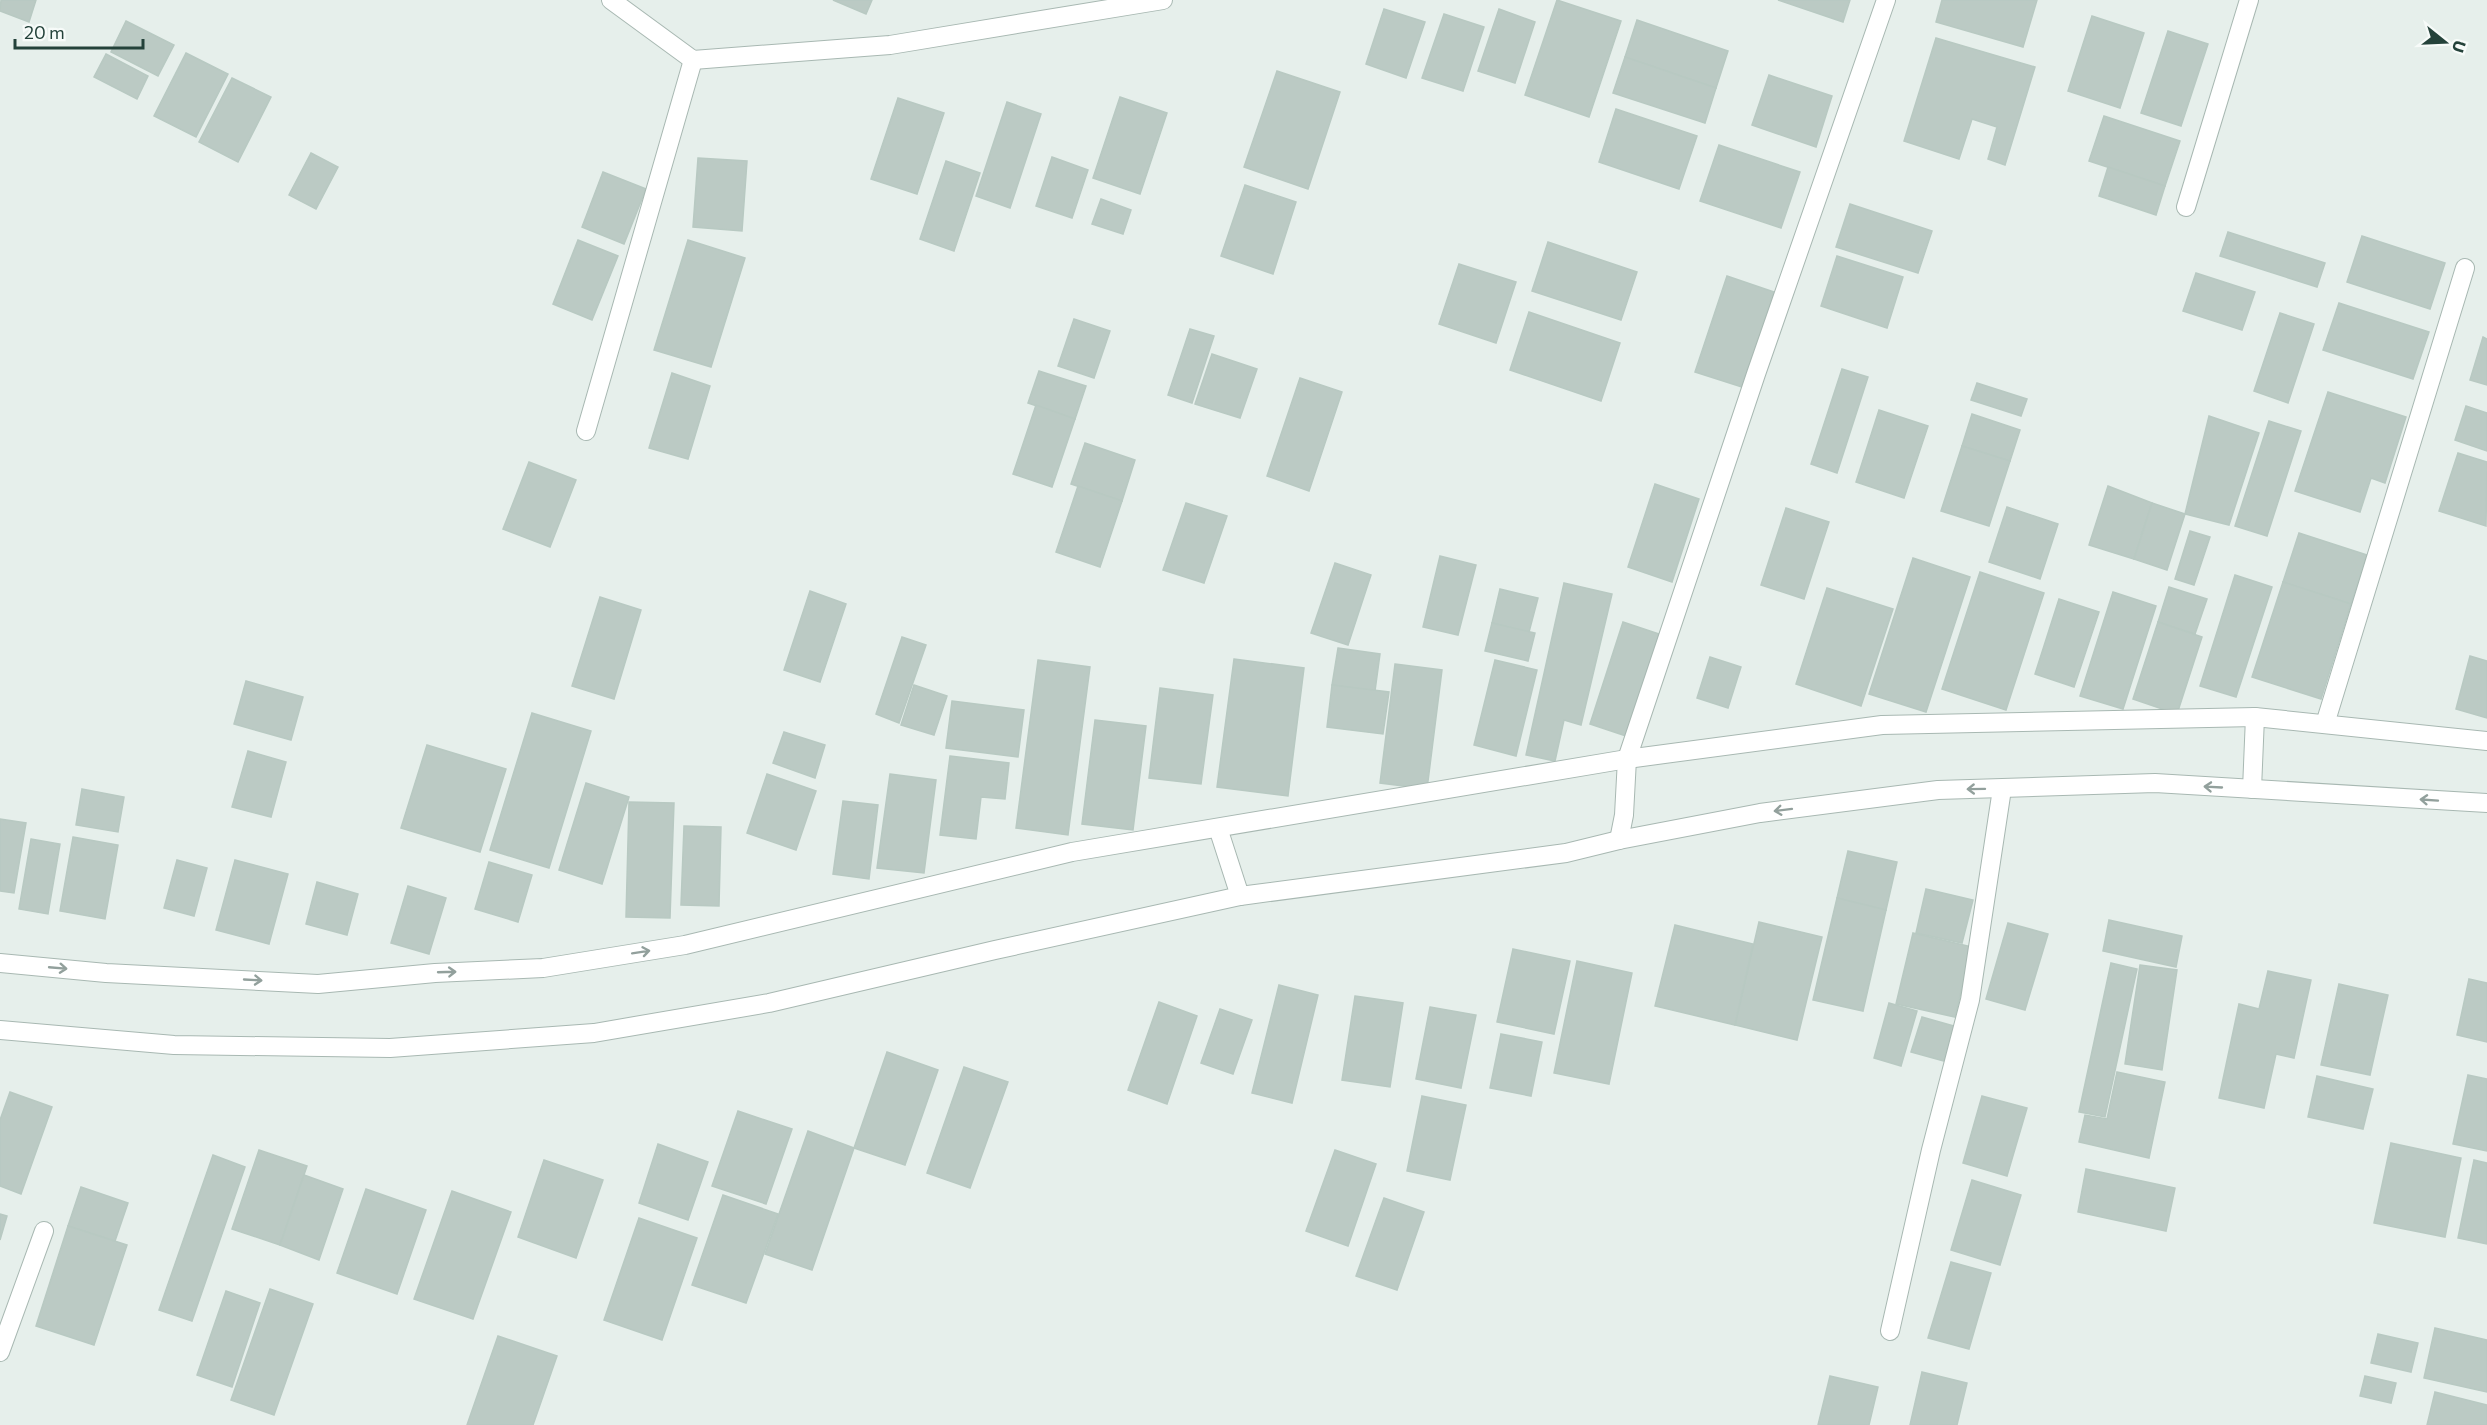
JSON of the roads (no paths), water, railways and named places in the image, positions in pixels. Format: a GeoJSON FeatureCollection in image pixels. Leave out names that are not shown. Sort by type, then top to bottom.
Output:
{"type":"FeatureCollection","features":[{"type":"Feature","properties":{"kind":"street"},"geometry":{"type":"LineString","coordinates":[[611,0],[693,60],[890,45],[1163,0]]}},
{"type":"Feature","properties":{"kind":"street"},"geometry":{"type":"LineString","coordinates":[[1619,840],[1624,815],[1626,767],[1756,374],[1886,0]]}},
{"type":"Feature","properties":{"kind":"street"},"geometry":{"type":"LineString","coordinates":[[2186,207],[2248,0]]}},
{"type":"Feature","properties":{"kind":"street"},"geometry":{"type":"LineString","coordinates":[[586,432],[693,60]]}},
{"type":"Feature","properties":{"kind":"street"},"geometry":{"type":"LineString","coordinates":[[2325,724],[2465,268]]}},
{"type":"Feature","properties":{"kind":"street"},"geometry":{"type":"LineString","coordinates":[[2252,789],[2255,717]]}},
{"type":"Feature","properties":{"kind":"street"},"geometry":{"type":"LineString","coordinates":[[0,963],[106,973],[318,984],[435,973],[543,968],[685,945],[1072,852],[1626,767],[1882,725],[2255,717],[2487,741]]}},
{"type":"Feature","properties":{"kind":"street"},"geometry":{"type":"LineString","coordinates":[[0,1030],[174,1045],[390,1048],[594,1032],[769,1003],[1240,896],[1566,853],[1619,840],[1772,812],[1938,790],[2155,783],[2487,803]]}},
{"type":"Feature","properties":{"kind":"street"},"geometry":{"type":"LineString","coordinates":[[1890,1331],[1931,1150],[1970,1000],[2002,789]]}},
{"type":"Feature","properties":{"kind":"street"},"geometry":{"type":"LineString","coordinates":[[1218,828],[1240,896]]}},
{"type":"Feature","properties":{"kind":"street"},"geometry":{"type":"LineString","coordinates":[[0,1352],[44,1231]]}}]}
